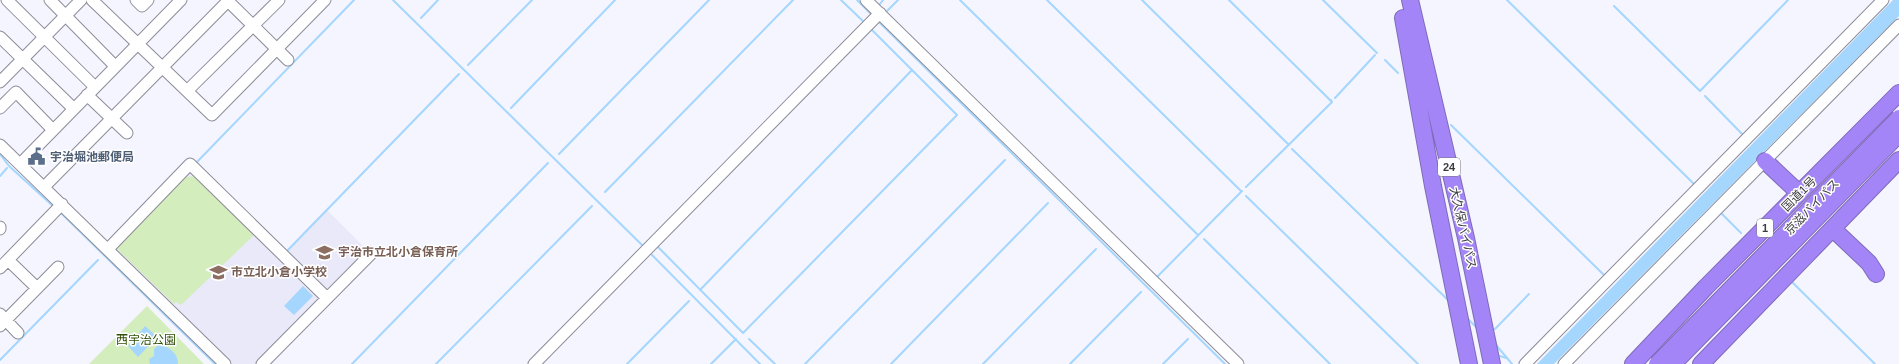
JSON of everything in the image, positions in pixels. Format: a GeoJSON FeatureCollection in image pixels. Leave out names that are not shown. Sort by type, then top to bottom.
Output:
{"type":"FeatureCollection","features":[{"type":"Feature","properties":{"kind":"highway","name":"大久保バイパス"},"geometry":{"type":"LineString","coordinates":[[1399,0],[1433,186],[1469,364]]}},
{"type":"Feature","properties":{"kind":"highway","name":"大久保バイパス"},"geometry":{"type":"LineString","coordinates":[[1410,0],[1493,364]]}},
{"type":"Feature","properties":{"kind":"highway","name":"国道1号"},"geometry":{"type":"LineString","coordinates":[[1633,364],[1794,191],[1899,93]]}},
{"type":"Feature","properties":{"kind":"highway","name":"京滋バイパス"},"geometry":{"type":"LineString","coordinates":[[1657,364],[1899,118]]}},
{"type":"Feature","properties":{"kind":"highway","name":"京滋バイパス"},"geometry":{"type":"LineString","coordinates":[[1673,364],[1899,134]]}},
{"type":"Feature","properties":{"kind":"highway"},"geometry":{"type":"LineString","coordinates":[[1701,364],[1785,276],[1835,233],[1899,160]]}},
{"type":"Feature","properties":{"kind":"highway"},"geometry":{"type":"LineString","coordinates":[[1764,163],[1794,191]]}},
{"type":"Feature","properties":{"kind":"highway"},"geometry":{"type":"LineString","coordinates":[[1835,233],[1869,263],[1876,274]]}},
{"type":"Feature","properties":{"kind":"street"},"geometry":{"type":"LineString","coordinates":[[7,0],[44,37],[91,91],[111,119],[127,133]]}},
{"type":"Feature","properties":{"kind":"street"},"geometry":{"type":"LineString","coordinates":[[50,0],[115,66]]}},
{"type":"Feature","properties":{"kind":"street"},"geometry":{"type":"LineString","coordinates":[[0,82],[81,0]]}},
{"type":"Feature","properties":{"kind":"street"},"geometry":{"type":"LineString","coordinates":[[92,0],[212,115],[326,0]]}},
{"type":"Feature","properties":{"kind":"street"},"geometry":{"type":"LineString","coordinates":[[136,0],[142,6],[148,0]]}},
{"type":"Feature","properties":{"kind":"street"},"geometry":{"type":"LineString","coordinates":[[20,164],[181,0]]}},
{"type":"Feature","properties":{"kind":"street"},"geometry":{"type":"LineString","coordinates":[[44,187],[228,0],[288,60]]}},
{"type":"Feature","properties":{"kind":"street"},"geometry":{"type":"LineString","coordinates":[[187,91],[279,0]]}},
{"type":"Feature","properties":{"kind":"street"},"geometry":{"type":"LineString","coordinates":[[866,0],[876,16],[1238,364]]}},
{"type":"Feature","properties":{"kind":"street"},"geometry":{"type":"LineString","coordinates":[[1525,364],[1883,0]]}},
{"type":"Feature","properties":{"kind":"street"},"geometry":{"type":"LineString","coordinates":[[534,364],[876,16]]}},
{"type":"Feature","properties":{"kind":"street"},"geometry":{"type":"LineString","coordinates":[[1564,364],[1899,25]]}},
{"type":"Feature","properties":{"kind":"street"},"geometry":{"type":"LineString","coordinates":[[0,37],[74,109]]}},
{"type":"Feature","properties":{"kind":"street"},"geometry":{"type":"LineString","coordinates":[[0,108],[16,92],[53,130]]}},
{"type":"Feature","properties":{"kind":"street"},"geometry":{"type":"LineString","coordinates":[[0,145],[44,187],[59,208],[108,249],[150,298],[225,364]]}},
{"type":"Feature","properties":{"kind":"street"},"geometry":{"type":"LineString","coordinates":[[108,249],[190,164],[327,298]]}},
{"type":"Feature","properties":{"kind":"street"},"geometry":{"type":"LineString","coordinates":[[37,288],[4,264],[59,208]]}},
{"type":"Feature","properties":{"kind":"street"},"geometry":{"type":"LineString","coordinates":[[262,364],[371,254]]}},
{"type":"Feature","properties":{"kind":"street"},"geometry":{"type":"LineString","coordinates":[[18,333],[2,320],[58,267]]}},
{"type":"Feature","properties":{"kind":"shaded area","name":"市立北小倉小学校"},"geometry":{"type":"Polygon","coordinates":[[[190,169],[323,297],[256,364],[231,364],[113,248],[190,169]]]}},
{"type":"Feature","properties":{"kind":"shaded area","name":"宇治市立北小倉保育所"},"geometry":{"type":"Polygon","coordinates":[[[326,209],[367,250],[326,293],[284,253],[326,209]]]}},
{"type":"Feature","properties":{"kind":"green space"},"geometry":{"type":"Polygon","coordinates":[[[199,176],[255,234],[181,305],[176,302],[174,304],[116,248],[185,177],[199,176]]]}},
{"type":"Feature","properties":{"kind":"green space","name":"西宇治公園"},"geometry":{"type":"Polygon","coordinates":[[[147,306],[204,364],[89,364],[147,306]]]}},
{"type":"Feature","properties":{"kind":"water"},"geometry":{"type":"Polygon","coordinates":[[[1893,0],[1899,0],[1899,16],[1554,364],[1537,364],[1893,0]]]}},
{"type":"Feature","properties":{"kind":"water"},"geometry":{"type":"Polygon","coordinates":[[[303,286],[313,296],[294,315],[284,306],[303,286]]]}},
{"type":"Feature","properties":{"kind":"water"},"geometry":{"type":"Polygon","coordinates":[[[145,326],[157,337],[138,357],[128,346],[145,326]]]}},
{"type":"Feature","properties":{"kind":"water"},"geometry":{"type":"Polygon","coordinates":[[[158,345],[166,347],[175,353],[178,364],[150,364],[149,359],[154,356],[154,349],[158,345]]]}},
{"type":"Feature","properties":{"kind":"waterway"},"geometry":{"type":"LineString","coordinates":[[195,164],[354,0]]}},
{"type":"Feature","properties":{"kind":"waterway"},"geometry":{"type":"LineString","coordinates":[[393,0],[644,247]]}},
{"type":"Feature","properties":{"kind":"waterway"},"geometry":{"type":"LineString","coordinates":[[421,18],[438,0]]}},
{"type":"Feature","properties":{"kind":"waterway"},"geometry":{"type":"LineString","coordinates":[[468,65],[532,0]]}},
{"type":"Feature","properties":{"kind":"waterway"},"geometry":{"type":"LineString","coordinates":[[511,108],[615,0]]}},
{"type":"Feature","properties":{"kind":"waterway"},"geometry":{"type":"LineString","coordinates":[[559,154],[709,0]]}},
{"type":"Feature","properties":{"kind":"waterway"},"geometry":{"type":"LineString","coordinates":[[605,192],[793,0]]}},
{"type":"Feature","properties":{"kind":"waterway"},"geometry":{"type":"LineString","coordinates":[[841,0],[865,23]]}},
{"type":"Feature","properties":{"kind":"waterway"},"geometry":{"type":"LineString","coordinates":[[857,0],[873,16]]}},
{"type":"Feature","properties":{"kind":"waterway"},"geometry":{"type":"LineString","coordinates":[[880,4],[883,0]]}},
{"type":"Feature","properties":{"kind":"waterway"},"geometry":{"type":"LineString","coordinates":[[885,13],[898,0]]}},
{"type":"Feature","properties":{"kind":"waterway"},"geometry":{"type":"LineString","coordinates":[[960,0],[1198,235]]}},
{"type":"Feature","properties":{"kind":"waterway"},"geometry":{"type":"LineString","coordinates":[[1047,0],[1241,191]]}},
{"type":"Feature","properties":{"kind":"waterway"},"geometry":{"type":"LineString","coordinates":[[1142,0],[1289,145]]}},
{"type":"Feature","properties":{"kind":"waterway"},"geometry":{"type":"LineString","coordinates":[[1229,0],[1331,101]]}},
{"type":"Feature","properties":{"kind":"waterway"},"geometry":{"type":"LineString","coordinates":[[1323,0],[1377,53]]}},
{"type":"Feature","properties":{"kind":"waterway"},"geometry":{"type":"LineString","coordinates":[[1507,0],[1694,184]]}},
{"type":"Feature","properties":{"kind":"waterway"},"geometry":{"type":"LineString","coordinates":[[1614,6],[1700,91],[1788,0]]}},
{"type":"Feature","properties":{"kind":"waterway"},"geometry":{"type":"LineString","coordinates":[[877,20],[1225,364]]}},
{"type":"Feature","properties":{"kind":"waterway"},"geometry":{"type":"LineString","coordinates":[[743,333],[957,115],[872,30]]}},
{"type":"Feature","properties":{"kind":"waterway"},"geometry":{"type":"LineString","coordinates":[[1335,98],[1375,55]]}},
{"type":"Feature","properties":{"kind":"waterway"},"geometry":{"type":"LineString","coordinates":[[1385,60],[1398,73]]}},
{"type":"Feature","properties":{"kind":"waterway"},"geometry":{"type":"LineString","coordinates":[[700,290],[912,70]]}},
{"type":"Feature","properties":{"kind":"waterway"},"geometry":{"type":"LineString","coordinates":[[286,252],[459,74]]}},
{"type":"Feature","properties":{"kind":"waterway"},"geometry":{"type":"LineString","coordinates":[[1705,96],[1744,136]]}},
{"type":"Feature","properties":{"kind":"waterway"},"geometry":{"type":"LineString","coordinates":[[1246,187],[1332,102],[1331,100]]}},
{"type":"Feature","properties":{"kind":"waterway"},"geometry":{"type":"LineString","coordinates":[[1451,125],[1605,276]]}},
{"type":"Feature","properties":{"kind":"waterway"},"geometry":{"type":"LineString","coordinates":[[1292,149],[1449,301]]}},
{"type":"Feature","properties":{"kind":"waterway"},"geometry":{"type":"LineString","coordinates":[[0,154],[9,166],[54,207]]}},
{"type":"Feature","properties":{"kind":"waterway"},"geometry":{"type":"LineString","coordinates":[[805,364],[1005,160]]}},
{"type":"Feature","properties":{"kind":"waterway"},"geometry":{"type":"LineString","coordinates":[[352,364],[548,163]]}},
{"type":"Feature","properties":{"kind":"waterway"},"geometry":{"type":"LineString","coordinates":[[0,176],[7,168]]}},
{"type":"Feature","properties":{"kind":"waterway"},"geometry":{"type":"LineString","coordinates":[[1155,279],[1242,191]]}},
{"type":"Feature","properties":{"kind":"waterway"},"geometry":{"type":"LineString","coordinates":[[1246,196],[1418,364]]}},
{"type":"Feature","properties":{"kind":"waterway"},"geometry":{"type":"LineString","coordinates":[[891,364],[1048,203]]}},
{"type":"Feature","properties":{"kind":"waterway"},"geometry":{"type":"LineString","coordinates":[[436,364],[592,206]]}},
{"type":"Feature","properties":{"kind":"waterway"},"geometry":{"type":"LineString","coordinates":[[59,211],[215,364]]}},
{"type":"Feature","properties":{"kind":"waterway"},"geometry":{"type":"LineString","coordinates":[[1720,212],[1741,233]]}},
{"type":"Feature","properties":{"kind":"waterway"},"geometry":{"type":"LineString","coordinates":[[1204,239],[1330,364]]}},
{"type":"Feature","properties":{"kind":"waterway"},"geometry":{"type":"LineString","coordinates":[[658,247],[743,333]]}},
{"type":"Feature","properties":{"kind":"waterway"},"geometry":{"type":"LineString","coordinates":[[983,364],[1096,249]]}},
{"type":"Feature","properties":{"kind":"waterway"},"geometry":{"type":"LineString","coordinates":[[649,252],[760,364]]}},
{"type":"Feature","properties":{"kind":"waterway"},"geometry":{"type":"LineString","coordinates":[[0,360],[98,260]]}},
{"type":"Feature","properties":{"kind":"waterway"},"geometry":{"type":"LineString","coordinates":[[1790,280],[1875,364]]}},
{"type":"Feature","properties":{"kind":"waterway"},"geometry":{"type":"LineString","coordinates":[[1070,364],[1141,292]]}},
{"type":"Feature","properties":{"kind":"waterway"},"geometry":{"type":"LineString","coordinates":[[1495,329],[1529,294]]}},
{"type":"Feature","properties":{"kind":"waterway"},"geometry":{"type":"LineString","coordinates":[[627,364],[689,301]]}},
{"type":"Feature","properties":{"kind":"waterway"},"geometry":{"type":"LineString","coordinates":[[1467,318],[1478,329]]}},
{"type":"Feature","properties":{"kind":"waterway"},"geometry":{"type":"LineString","coordinates":[[711,364],[736,339]]}},
{"type":"Feature","properties":{"kind":"waterway"},"geometry":{"type":"LineString","coordinates":[[749,339],[775,364]]}},
{"type":"Feature","properties":{"kind":"waterway"},"geometry":{"type":"LineString","coordinates":[[1163,364],[1188,339]]}},
{"type":"Feature","properties":{"kind":"waterway"},"geometry":{"type":"LineString","coordinates":[[1496,345],[1512,364]]}},
{"type":"Feature","properties":{"kind":"waterway"},"geometry":{"type":"LineString","coordinates":[[1500,356],[1506,358]]}},
{"type":"Feature","properties":{"kind":"place","name":"宇治堀池郵便局"},"geometry":{"type":"Point","coordinates":[37,157]}},
{"type":"Feature","properties":{"kind":"place","name":"宇治市立北小倉保育所"},"geometry":{"type":"Point","coordinates":[325,252]}},
{"type":"Feature","properties":{"kind":"place","name":"市立北小倉小学校"},"geometry":{"type":"Point","coordinates":[218,272]}}]}
